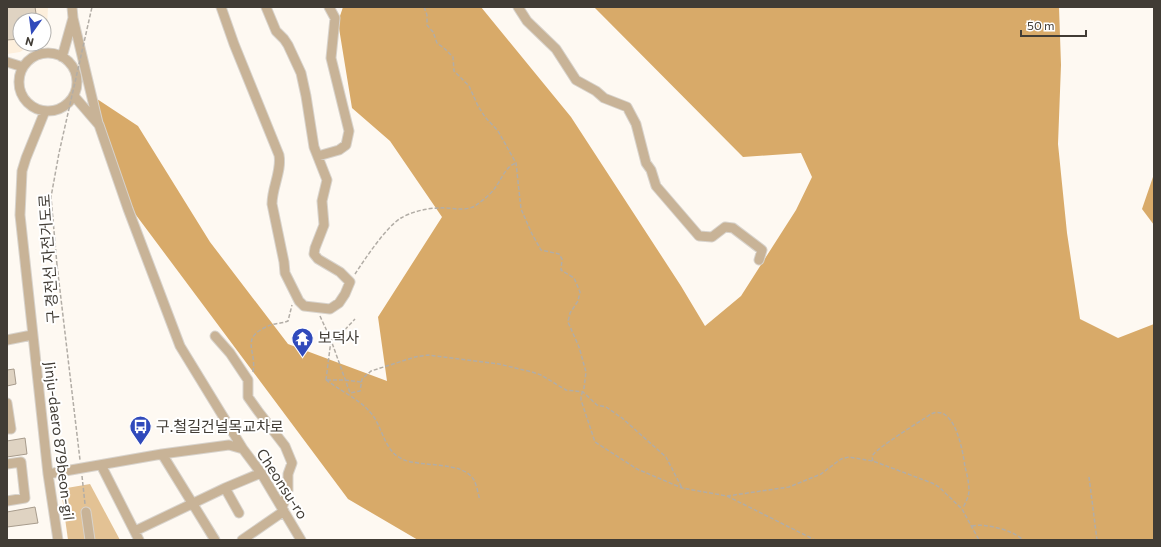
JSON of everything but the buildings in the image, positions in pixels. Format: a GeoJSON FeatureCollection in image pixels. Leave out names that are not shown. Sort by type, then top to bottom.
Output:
{"type":"FeatureCollection","features":[{"type":"Feature","properties":{"kind":"street"},"geometry":{"type":"LineString","coordinates":[[72,7],[73,18],[99,125],[128,209],[180,346],[243,449]]}},
{"type":"Feature","properties":{"kind":"street"},"geometry":{"type":"LineString","coordinates":[[221,7],[234,44],[279,155],[280,164],[272,195],[272,204],[285,273],[299,301],[304,306],[330,309],[339,303],[346,294],[350,282],[340,272],[318,259],[314,254],[324,225],[322,201],[326,180],[314,147],[301,73],[288,45],[276,31],[266,7]]}},
{"type":"Feature","properties":{"kind":"street"},"geometry":{"type":"LineString","coordinates":[[318,156],[339,150],[346,145],[349,131],[331,58],[335,18],[329,7]]}},
{"type":"Feature","properties":{"kind":"street"},"geometry":{"type":"LineString","coordinates":[[518,7],[527,21],[556,48],[576,80],[596,91],[604,98],[627,107],[636,124],[646,163],[651,170],[656,186],[699,236],[712,237],[725,227],[732,228],[762,250],[759,260]]}},
{"type":"Feature","properties":{"kind":"street"},"geometry":{"type":"LineString","coordinates":[[62,57],[73,18]]}},
{"type":"Feature","properties":{"kind":"street"},"geometry":{"type":"LineString","coordinates":[[53,54],[62,57],[69,62],[77,78],[77,87],[74,96],[61,108],[53,111],[37,109],[30,105],[22,95],[19,83],[20,75],[29,61],[36,56],[53,54]]}},
{"type":"Feature","properties":{"kind":"street"},"geometry":{"type":"LineString","coordinates":[[7,62],[24,67]]}},
{"type":"Feature","properties":{"kind":"street"},"geometry":{"type":"LineString","coordinates":[[74,96],[99,125]]}},
{"type":"Feature","properties":{"kind":"street","name":"Jinju-daero 879beon-gil"},"geometry":{"type":"LineString","coordinates":[[45,111],[22,171],[20,215],[21,238],[48,474],[58,540]]}},
{"type":"Feature","properties":{"kind":"street"},"geometry":{"type":"LineString","coordinates":[[7,340],[32,335]]}},
{"type":"Feature","properties":{"kind":"street"},"geometry":{"type":"LineString","coordinates":[[215,336],[230,353],[248,380],[248,397],[285,446],[292,463],[288,474],[288,490],[283,510],[242,540]]}},
{"type":"Feature","properties":{"kind":"street"},"geometry":{"type":"LineString","coordinates":[[7,403],[11,429],[7,429]]}},
{"type":"Feature","properties":{"kind":"street","name":"Cheonsu-ro"},"geometry":{"type":"LineString","coordinates":[[48,474],[162,454],[229,445],[243,449],[261,473],[301,540]]}},
{"type":"Feature","properties":{"kind":"street"},"geometry":{"type":"LineString","coordinates":[[162,454],[215,540]]}},
{"type":"Feature","properties":{"kind":"street"},"geometry":{"type":"LineString","coordinates":[[7,464],[20,462],[25,498],[7,501]]}},
{"type":"Feature","properties":{"kind":"street"},"geometry":{"type":"LineString","coordinates":[[101,464],[139,540]]}},
{"type":"Feature","properties":{"kind":"street"},"geometry":{"type":"LineString","coordinates":[[135,531],[225,488],[261,473]]}},
{"type":"Feature","properties":{"kind":"street"},"geometry":{"type":"LineString","coordinates":[[225,488],[239,513]]}},
{"type":"Feature","properties":{"kind":"street"},"geometry":{"type":"LineString","coordinates":[[86,512],[90,540]]}},
{"type":"Feature","properties":{"kind":"path","name":"구 경전선 자전거도로"},"geometry":{"type":"LineString","coordinates":[[86,512],[57,264],[52,196],[59,153],[92,7]]}},
{"type":"Feature","properties":{"kind":"path"},"geometry":{"type":"LineString","coordinates":[[424,7],[427,16],[427,25],[433,32],[437,43],[452,57],[452,66],[454,71],[470,86],[478,106],[485,117],[498,131],[516,163],[521,209],[532,234],[541,250],[559,254],[562,259],[561,270],[574,278],[580,292],[578,301],[570,313],[568,322],[577,342],[586,372],[581,400],[595,442],[646,473],[682,488],[726,496],[815,540]]}},
{"type":"Feature","properties":{"kind":"path"},"geometry":{"type":"LineString","coordinates":[[350,282],[374,247],[400,219],[410,214],[434,208],[464,209],[473,207],[490,194],[507,170],[516,163]]}},
{"type":"Feature","properties":{"kind":"path"},"geometry":{"type":"LineString","coordinates":[[248,380],[252,377],[254,368],[251,345],[252,336],[267,326],[288,322],[289,312],[293,304]]}},
{"type":"Feature","properties":{"kind":"path"},"geometry":{"type":"LineString","coordinates":[[316,308],[331,340],[350,393],[360,391],[361,382],[364,376],[371,371],[415,357],[428,355],[514,367],[541,375],[566,390],[583,392],[597,404],[606,407],[622,418],[666,457],[682,488]]}},
{"type":"Feature","properties":{"kind":"path"},"geometry":{"type":"LineString","coordinates":[[331,340],[336,339],[355,319]]}},
{"type":"Feature","properties":{"kind":"path"},"geometry":{"type":"LineString","coordinates":[[326,380],[331,340]]}},
{"type":"Feature","properties":{"kind":"path"},"geometry":{"type":"LineString","coordinates":[[326,380],[361,382]]}},
{"type":"Feature","properties":{"kind":"path"},"geometry":{"type":"LineString","coordinates":[[326,380],[371,412],[386,442],[398,456],[408,460],[452,467],[463,471],[474,480],[480,500]]}},
{"type":"Feature","properties":{"kind":"path"},"geometry":{"type":"LineString","coordinates":[[874,461],[872,458],[881,448],[931,414],[938,412],[942,414],[953,424],[961,446],[969,491],[962,509]]}},
{"type":"Feature","properties":{"kind":"path"},"geometry":{"type":"LineString","coordinates":[[726,496],[789,487],[821,474],[846,457],[855,457],[874,461],[939,487],[962,509],[979,540]]}},
{"type":"Feature","properties":{"kind":"path"},"geometry":{"type":"LineString","coordinates":[[1089,477],[1097,540]]}},
{"type":"Feature","properties":{"kind":"path"},"geometry":{"type":"LineString","coordinates":[[972,526],[979,524],[986,525],[1016,535],[1023,540]]}},
{"type":"Feature","properties":{"kind":"shaded area"},"geometry":{"type":"Polygon","coordinates":[[[7,7],[48,7],[48,12],[12,12],[12,52],[20,52],[7,54],[7,7]]]}},
{"type":"Feature","properties":{"kind":"shaded area"},"geometry":{"type":"Polygon","coordinates":[[[343,7],[481,7],[571,117],[681,286],[705,326],[741,296],[796,210],[812,177],[801,153],[743,157],[594,7],[1059,7],[1061,65],[1058,144],[1067,233],[1080,319],[1118,338],[1154,324],[1154,540],[418,540],[348,499],[133,211],[94,97],[138,126],[210,242],[288,344],[387,381],[378,317],[442,217],[390,141],[352,108],[338,22],[343,7]]]}},
{"type":"Feature","properties":{"kind":"shaded area"},"geometry":{"type":"Polygon","coordinates":[[[1154,174],[1154,225],[1142,209],[1154,174]]]}},
{"type":"Feature","properties":{"kind":"shaded area"},"geometry":{"type":"Polygon","coordinates":[[[90,484],[120,540],[68,540],[61,489],[90,484]]]}},
{"type":"Feature","properties":{"kind":"place","name":"보덕사"},"geometry":{"type":"Point","coordinates":[302,358]}},
{"type":"Feature","properties":{"kind":"place","name":"구.철길건널목교차로"},"geometry":{"type":"Point","coordinates":[141,446]}}]}
